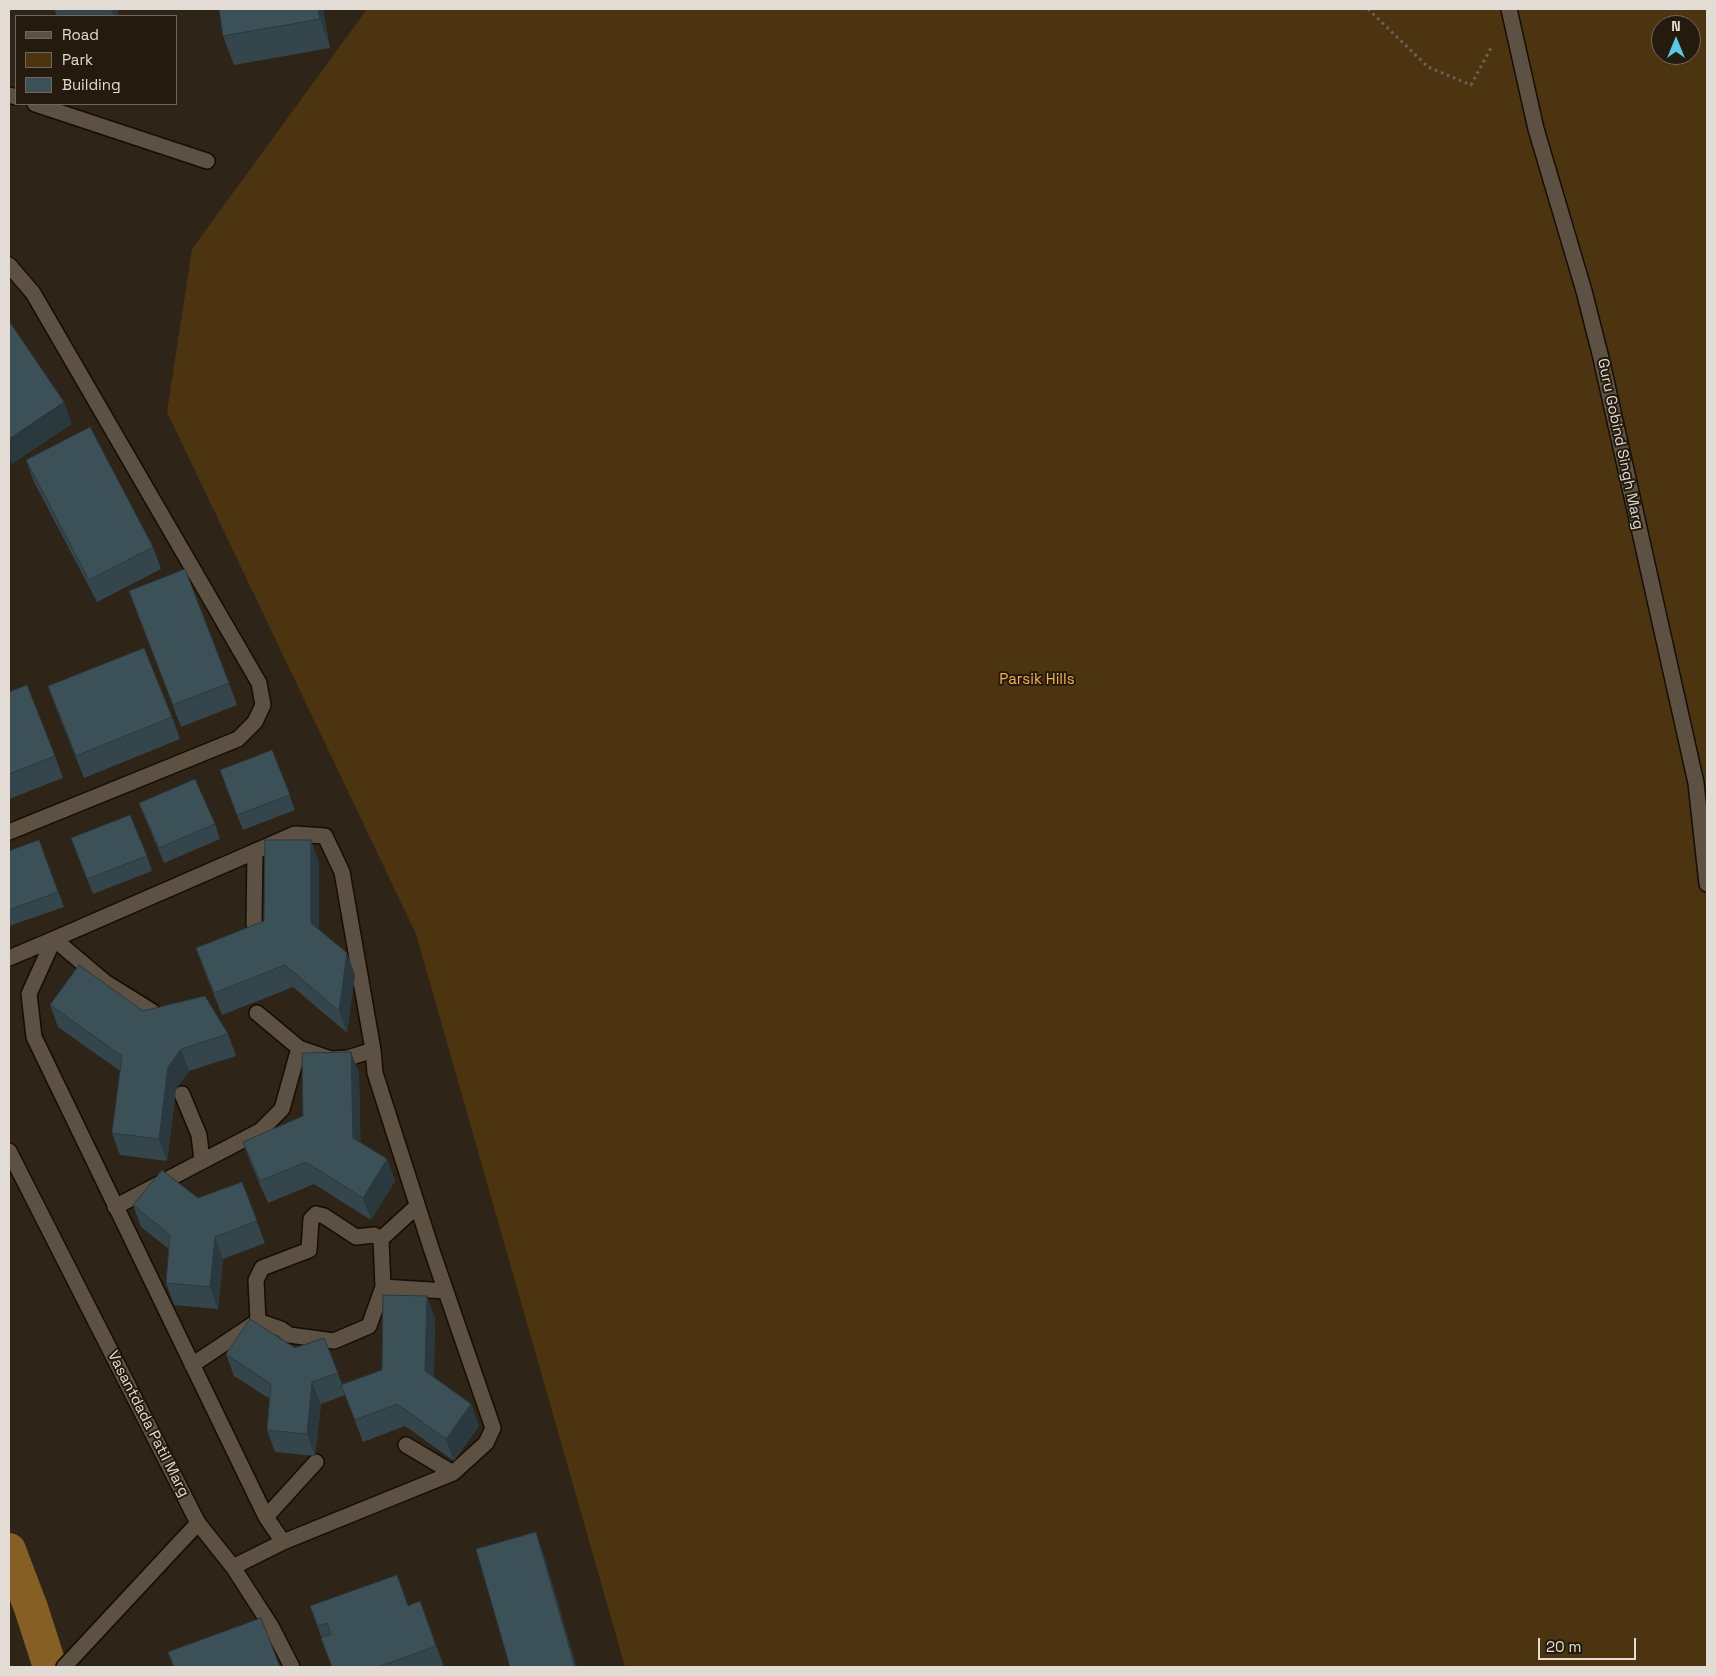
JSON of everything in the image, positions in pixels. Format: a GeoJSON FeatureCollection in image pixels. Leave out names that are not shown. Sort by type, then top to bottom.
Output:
{"type":"FeatureCollection","features":[{"type":"Feature","properties":{"kind":"street","name":"Guru Gobind Singh Marg"},"geometry":{"type":"LineString","coordinates":[[1509,12],[1536,129],[1584,291],[1601,358],[1696,783],[1707,884]]}},
{"type":"Feature","properties":{"kind":"street"},"geometry":{"type":"LineString","coordinates":[[38,105],[207,161]]}},
{"type":"Feature","properties":{"kind":"street"},"geometry":{"type":"LineString","coordinates":[[9,265],[33,293],[259,683],[263,705],[254,722],[238,739],[9,832]]}},
{"type":"Feature","properties":{"kind":"street"},"geometry":{"type":"LineString","coordinates":[[9,958],[295,834],[325,836],[342,872],[373,1050],[375,1073],[417,1206],[493,1428],[486,1443],[454,1473],[283,1542],[233,1567]]}},
{"type":"Feature","properties":{"kind":"street"},"geometry":{"type":"LineString","coordinates":[[254,924],[255,851]]}},
{"type":"Feature","properties":{"kind":"street"},"geometry":{"type":"LineString","coordinates":[[54,939],[105,982],[152,1012]]}},
{"type":"Feature","properties":{"kind":"street"},"geometry":{"type":"LineString","coordinates":[[54,939],[29,994],[34,1037],[266,1517],[283,1542]]}},
{"type":"Feature","properties":{"kind":"street"},"geometry":{"type":"LineString","coordinates":[[257,1013],[299,1048],[331,1059],[348,1058],[373,1050]]}},
{"type":"Feature","properties":{"kind":"street"},"geometry":{"type":"LineString","coordinates":[[115,1207],[260,1131],[282,1109],[299,1048]]}},
{"type":"Feature","properties":{"kind":"street"},"geometry":{"type":"LineString","coordinates":[[182,1094],[199,1135],[202,1160]]}},
{"type":"Feature","properties":{"kind":"street","name":"Vasantdada Patil Marg"},"geometry":{"type":"LineString","coordinates":[[9,1151],[198,1523],[233,1567],[270,1626],[292,1667]]}},
{"type":"Feature","properties":{"kind":"street"},"geometry":{"type":"LineString","coordinates":[[258,1320],[281,1329],[288,1335],[334,1340],[369,1326],[383,1288],[381,1239],[417,1206]]}},
{"type":"Feature","properties":{"kind":"street"},"geometry":{"type":"LineString","coordinates":[[258,1320],[256,1280],[262,1268],[309,1250],[311,1219],[316,1214],[324,1216],[356,1236],[374,1236],[381,1239]]}},
{"type":"Feature","properties":{"kind":"street"},"geometry":{"type":"LineString","coordinates":[[383,1288],[446,1291]]}},
{"type":"Feature","properties":{"kind":"street"},"geometry":{"type":"LineString","coordinates":[[192,1365],[258,1320]]}},
{"type":"Feature","properties":{"kind":"street"},"geometry":{"type":"LineString","coordinates":[[406,1445],[454,1473]]}},
{"type":"Feature","properties":{"kind":"street"},"geometry":{"type":"LineString","coordinates":[[266,1517],[316,1462]]}},
{"type":"Feature","properties":{"kind":"street"},"geometry":{"type":"LineString","coordinates":[[64,1667],[198,1523]]}},
{"type":"Feature","properties":{"kind":"path"},"geometry":{"type":"LineString","coordinates":[[1368,9],[1428,67],[1471,84],[1509,12]]}},
{"type":"Feature","properties":{"kind":"green space","name":"Parsik Hills"},"geometry":{"type":"Polygon","coordinates":[[[367,9],[1707,9],[1707,1667],[625,1667],[416,934],[167,412],[192,249],[367,9]]]}},
{"type":"Feature","properties":{"kind":"building"},"geometry":{"type":"Polygon","coordinates":[[[219,9],[318,9],[320,19],[223,36],[219,9]]]}},
{"type":"Feature","properties":{"kind":"building"},"geometry":{"type":"Polygon","coordinates":[[[9,321],[64,402],[9,439],[9,321]]]}},
{"type":"Feature","properties":{"kind":"building"},"geometry":{"type":"Polygon","coordinates":[[[90,427],[153,547],[89,580],[26,460],[90,427]]]}},
{"type":"Feature","properties":{"kind":"building"},"geometry":{"type":"Polygon","coordinates":[[[185,569],[229,683],[173,705],[129,591],[185,569]]]}},
{"type":"Feature","properties":{"kind":"building"},"geometry":{"type":"Polygon","coordinates":[[[144,648],[172,717],[76,756],[48,686],[144,648]]]}},
{"type":"Feature","properties":{"kind":"building"},"geometry":{"type":"Polygon","coordinates":[[[27,685],[55,756],[9,774],[9,692],[27,685]]]}},
{"type":"Feature","properties":{"kind":"building"},"geometry":{"type":"Polygon","coordinates":[[[272,750],[290,795],[237,815],[220,770],[272,750]]]}},
{"type":"Feature","properties":{"kind":"building"},"geometry":{"type":"Polygon","coordinates":[[[195,779],[215,824],[159,848],[139,803],[195,779]]]}},
{"type":"Feature","properties":{"kind":"building"},"geometry":{"type":"Polygon","coordinates":[[[130,815],[147,856],[87,879],[71,838],[130,815]]]}},
{"type":"Feature","properties":{"kind":"building"},"geometry":{"type":"Polygon","coordinates":[[[39,840],[58,892],[9,910],[9,851],[39,840]]]}},
{"type":"Feature","properties":{"kind":"building"},"geometry":{"type":"Polygon","coordinates":[[[265,840],[311,840],[311,923],[347,953],[339,1011],[285,965],[214,993],[196,948],[264,921],[265,840]]]}},
{"type":"Feature","properties":{"kind":"building"},"geometry":{"type":"Polygon","coordinates":[[[79,965],[143,1011],[205,996],[228,1034],[181,1049],[168,1067],[159,1139],[112,1133],[122,1056],[50,1005],[79,965]]]}},
{"type":"Feature","properties":{"kind":"building"},"geometry":{"type":"Polygon","coordinates":[[[351,1052],[353,1138],[387,1159],[363,1198],[306,1162],[260,1181],[243,1142],[303,1116],[302,1053],[351,1052]]]}},
{"type":"Feature","properties":{"kind":"building"},"geometry":{"type":"Polygon","coordinates":[[[162,1170],[198,1198],[242,1182],[257,1221],[215,1237],[210,1287],[166,1283],[170,1235],[133,1205],[162,1170]]]}},
{"type":"Feature","properties":{"kind":"building"},"geometry":{"type":"Polygon","coordinates":[[[383,1295],[427,1296],[425,1371],[471,1404],[446,1439],[397,1404],[355,1420],[341,1385],[382,1370],[383,1295]]]}},
{"type":"Feature","properties":{"kind":"building"},"geometry":{"type":"Polygon","coordinates":[[[250,1319],[295,1348],[324,1338],[338,1373],[312,1382],[307,1434],[267,1430],[271,1384],[226,1354],[250,1319]]]}},
{"type":"Feature","properties":{"kind":"building"},"geometry":{"type":"Polygon","coordinates":[[[536,1532],[575,1667],[510,1667],[476,1549],[536,1532]]]}},
{"type":"Feature","properties":{"kind":"building"},"geometry":{"type":"Polygon","coordinates":[[[397,1575],[408,1606],[420,1601],[436,1646],[378,1667],[332,1667],[321,1638],[331,1634],[327,1623],[318,1626],[310,1606],[397,1575]]]}},
{"type":"Feature","properties":{"kind":"building"},"geometry":{"type":"Polygon","coordinates":[[[261,1618],[280,1667],[174,1667],[168,1652],[261,1618]]]}},
{"type":"Feature","properties":{"kind":"waterway"},"geometry":{"type":"LineString","coordinates":[[9,1550],[31,1608],[50,1667]]}}]}
